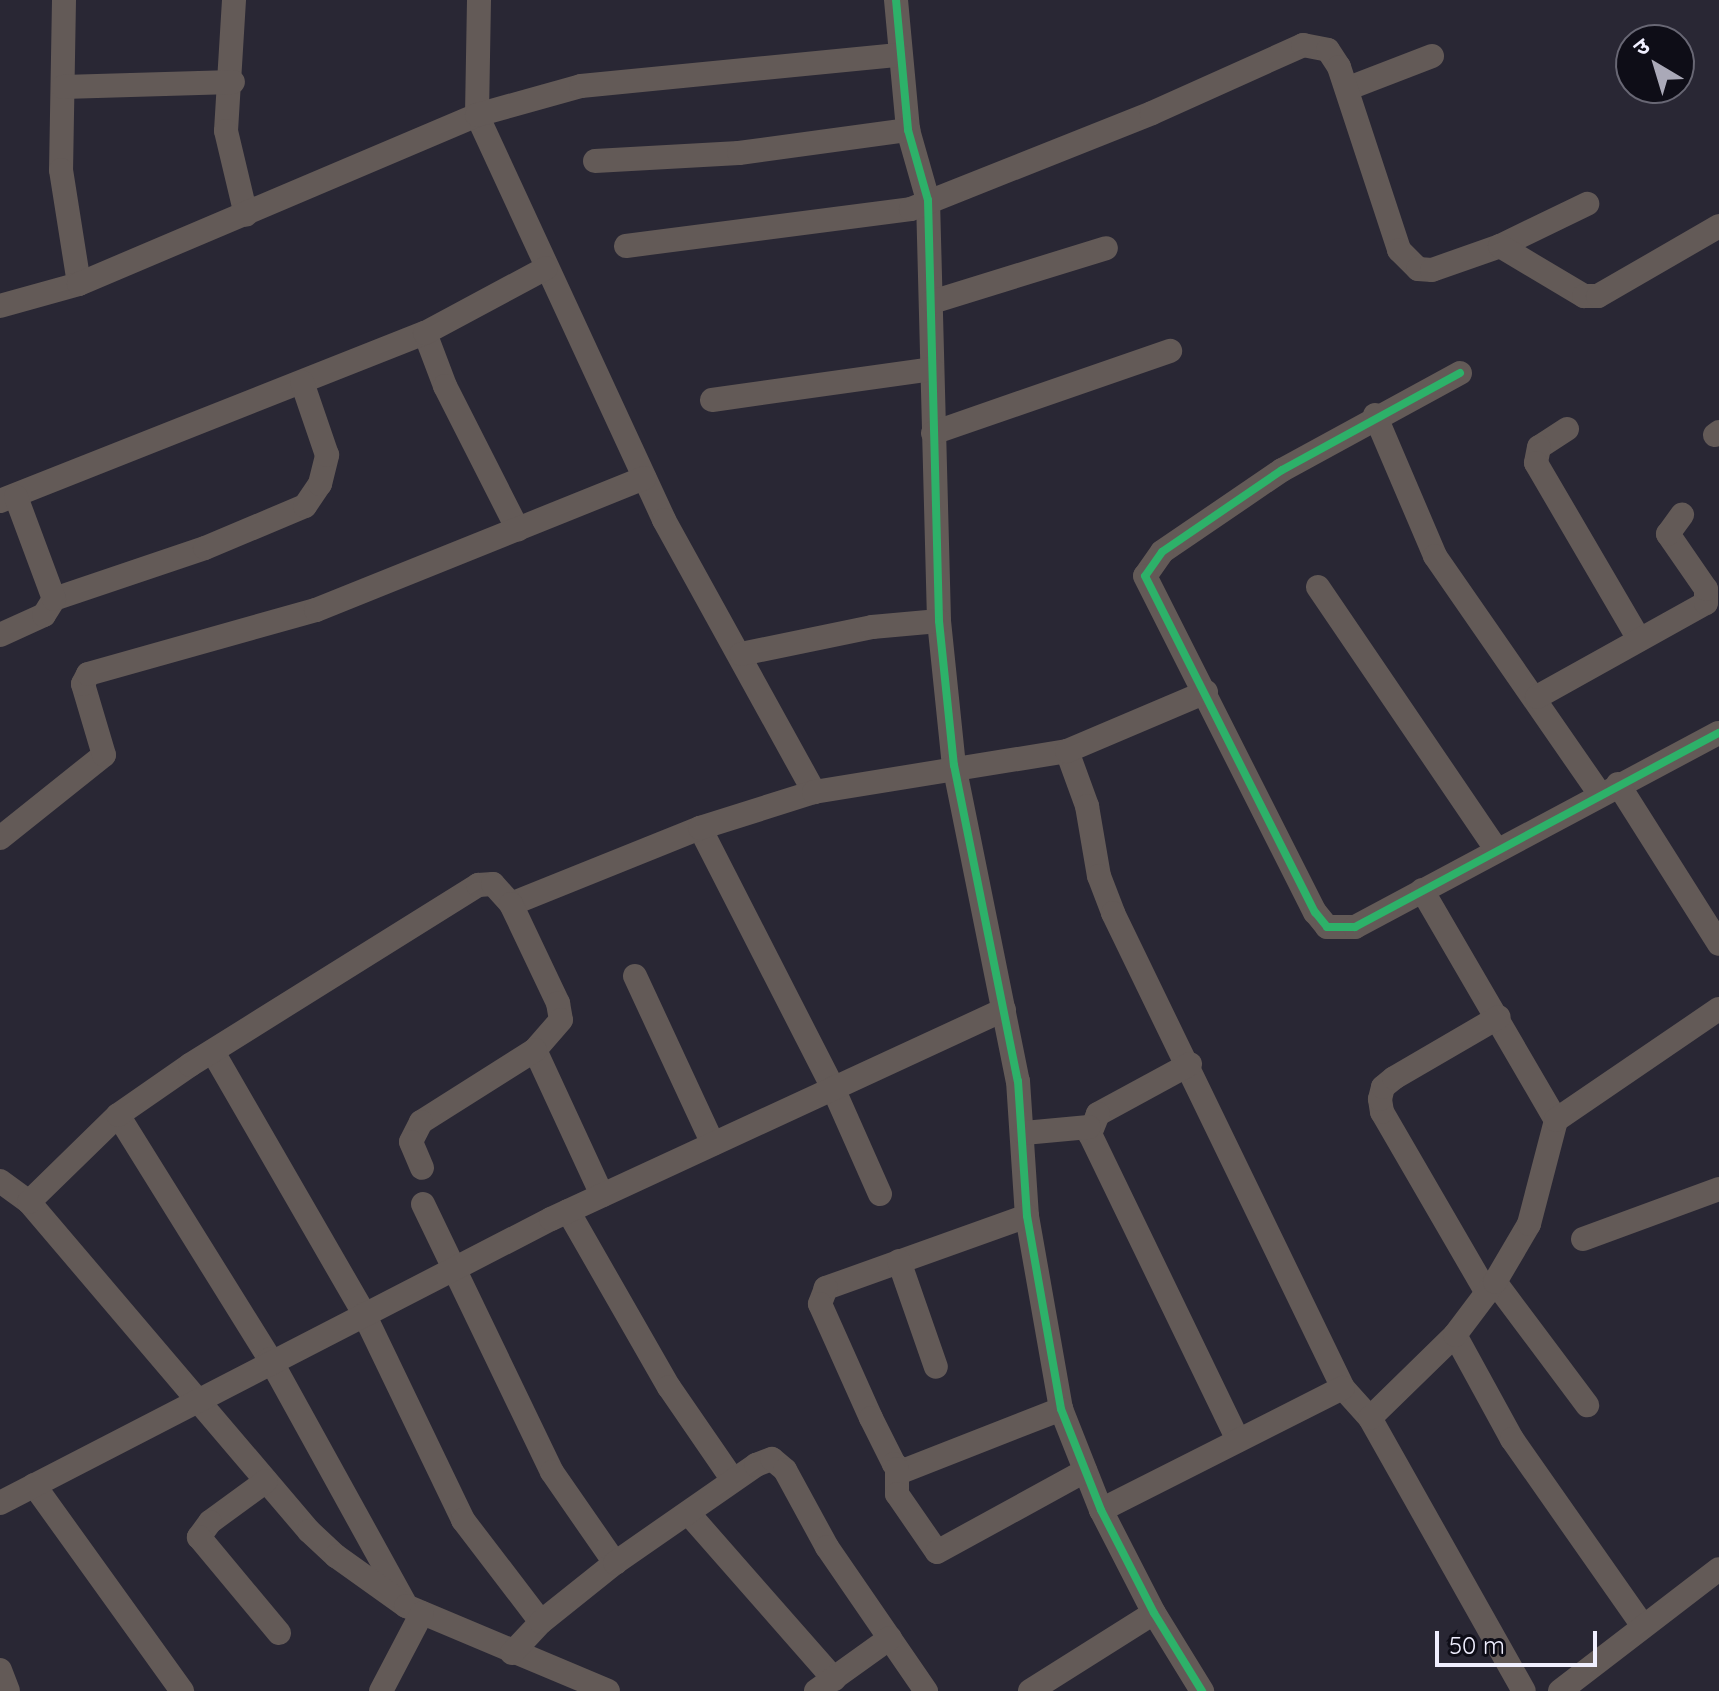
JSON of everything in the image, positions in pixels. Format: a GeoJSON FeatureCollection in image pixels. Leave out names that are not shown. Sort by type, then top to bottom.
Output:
{"type":"FeatureCollection","features":[{"type":"Feature","properties":{"kind":"street"},"geometry":{"type":"LineString","coordinates":[[64,0],[62,191],[79,284]]}},
{"type":"Feature","properties":{"kind":"street"},"geometry":{"type":"LineString","coordinates":[[234,0],[233,82],[226,131],[246,215]]}},
{"type":"Feature","properties":{"kind":"street"},"geometry":{"type":"LineString","coordinates":[[479,0],[477,115],[644,478],[814,792]]}},
{"type":"Feature","properties":{"kind":"street"},"geometry":{"type":"LineString","coordinates":[[896,0],[898,55],[908,130],[928,200],[939,621],[954,765],[1004,1010],[1024,1133],[1027,1216],[1061,1409],[1101,1510],[1154,1613],[1202,1691]]}},
{"type":"Feature","properties":{"kind":"street"},"geometry":{"type":"LineString","coordinates":[[626,246],[898,211],[1152,113],[1303,45],[1328,50],[1349,88],[1399,250],[1410,263],[1432,270],[1500,246],[1587,204]]}},
{"type":"Feature","properties":{"kind":"street"},"geometry":{"type":"LineString","coordinates":[[0,306],[79,284],[477,115],[581,86],[898,55]]}},
{"type":"Feature","properties":{"kind":"street"},"geometry":{"type":"LineString","coordinates":[[1349,88],[1432,56]]}},
{"type":"Feature","properties":{"kind":"street"},"geometry":{"type":"LineString","coordinates":[[63,87],[233,82]]}},
{"type":"Feature","properties":{"kind":"street"},"geometry":{"type":"LineString","coordinates":[[595,161],[739,153],[908,130]]}},
{"type":"Feature","properties":{"kind":"street"},"geometry":{"type":"LineString","coordinates":[[1500,246],[1584,296],[1598,296],[1719,226]]}},
{"type":"Feature","properties":{"kind":"street"},"geometry":{"type":"LineString","coordinates":[[932,302],[1106,248]]}},
{"type":"Feature","properties":{"kind":"street"},"geometry":{"type":"LineString","coordinates":[[54,599],[8,499],[425,333],[546,268]]}},
{"type":"Feature","properties":{"kind":"street"},"geometry":{"type":"LineString","coordinates":[[425,333],[445,386],[518,530]]}},
{"type":"Feature","properties":{"kind":"street"},"geometry":{"type":"LineString","coordinates":[[933,433],[1170,351]]}},
{"type":"Feature","properties":{"kind":"street"},"geometry":{"type":"LineString","coordinates":[[712,400],[932,369]]}},
{"type":"Feature","properties":{"kind":"street"},"geometry":{"type":"LineString","coordinates":[[1460,373],[1375,415],[1282,470],[1152,564],[1146,585],[1206,692],[1327,927],[1355,927],[1609,788],[1718,736]]}},
{"type":"Feature","properties":{"kind":"street"},"geometry":{"type":"LineString","coordinates":[[0,635],[44,615],[54,599],[205,548],[305,506],[320,484],[327,455],[302,382]]}},
{"type":"Feature","properties":{"kind":"street"},"geometry":{"type":"LineString","coordinates":[[1375,415],[1435,556],[1537,697],[1609,788],[1719,944]]}},
{"type":"Feature","properties":{"kind":"street"},"geometry":{"type":"LineString","coordinates":[[1567,429],[1539,447],[1536,463],[1639,639]]}},
{"type":"Feature","properties":{"kind":"street"},"geometry":{"type":"LineString","coordinates":[[0,838],[104,755],[83,684],[88,674],[316,610],[644,478]]}},
{"type":"Feature","properties":{"kind":"street"},"geometry":{"type":"LineString","coordinates":[[1537,697],[1699,607],[1709,596],[1668,534],[1670,524],[1682,515]]}},
{"type":"Feature","properties":{"kind":"street"},"geometry":{"type":"LineString","coordinates":[[1318,587],[1497,850]]}},
{"type":"Feature","properties":{"kind":"street"},"geometry":{"type":"LineString","coordinates":[[741,654],[872,627],[939,621]]}},
{"type":"Feature","properties":{"kind":"street"},"geometry":{"type":"LineString","coordinates":[[511,904],[700,828],[814,792],[954,765],[1067,751],[1206,692]]}},
{"type":"Feature","properties":{"kind":"street"},"geometry":{"type":"LineString","coordinates":[[1067,751],[1087,806],[1094,860],[1108,901],[1190,1064],[1343,1388],[1370,1418],[1524,1691]]}},
{"type":"Feature","properties":{"kind":"street"},"geometry":{"type":"LineString","coordinates":[[700,828],[833,1088],[880,1194]]}},
{"type":"Feature","properties":{"kind":"street"},"geometry":{"type":"LineString","coordinates":[[29,1202],[118,1115],[478,885],[493,884],[511,904],[561,1012],[559,1027],[535,1050],[421,1122],[411,1142],[422,1168]]}},
{"type":"Feature","properties":{"kind":"street"},"geometry":{"type":"LineString","coordinates":[[1422,890],[1499,1017],[1556,1120]]}},
{"type":"Feature","properties":{"kind":"street"},"geometry":{"type":"LineString","coordinates":[[635,976],[713,1144]]}},
{"type":"Feature","properties":{"kind":"street"},"geometry":{"type":"LineString","coordinates":[[1370,1418],[1455,1335],[1491,1288],[1529,1224],[1556,1120],[1719,1009]]}},
{"type":"Feature","properties":{"kind":"street"},"geometry":{"type":"LineString","coordinates":[[0,1503],[198,1403],[270,1359],[568,1211],[1004,1010]]}},
{"type":"Feature","properties":{"kind":"street"},"geometry":{"type":"LineString","coordinates":[[1499,1017],[1394,1078],[1383,1087],[1380,1099],[1382,1112],[1491,1288],[1587,1405]]}},
{"type":"Feature","properties":{"kind":"street"},"geometry":{"type":"LineString","coordinates":[[535,1050],[602,1195]]}},
{"type":"Feature","properties":{"kind":"street"},"geometry":{"type":"LineString","coordinates":[[213,1052],[364,1314],[463,1520],[541,1622]]}},
{"type":"Feature","properties":{"kind":"street"},"geometry":{"type":"LineString","coordinates":[[1089,1127],[1098,1114],[1190,1064]]}},
{"type":"Feature","properties":{"kind":"street"},"geometry":{"type":"LineString","coordinates":[[118,1115],[270,1359],[414,1609]]}},
{"type":"Feature","properties":{"kind":"street"},"geometry":{"type":"LineString","coordinates":[[1024,1133],[1089,1127]]}},
{"type":"Feature","properties":{"kind":"street"},"geometry":{"type":"LineString","coordinates":[[1089,1127],[1238,1440]]}},
{"type":"Feature","properties":{"kind":"street"},"geometry":{"type":"LineString","coordinates":[[0,1181],[29,1202],[198,1403],[336,1556],[414,1609],[608,1691]]}},
{"type":"Feature","properties":{"kind":"street"},"geometry":{"type":"LineString","coordinates":[[1583,1239],[1717,1197]]}},
{"type":"Feature","properties":{"kind":"street"},"geometry":{"type":"LineString","coordinates":[[423,1204],[552,1472],[615,1563]]}},
{"type":"Feature","properties":{"kind":"street"},"geometry":{"type":"LineString","coordinates":[[568,1211],[669,1387],[733,1480]]}},
{"type":"Feature","properties":{"kind":"street"},"geometry":{"type":"LineString","coordinates":[[1027,1216],[826,1288],[820,1298],[897,1469],[897,1494],[937,1552],[1085,1471]]}},
{"type":"Feature","properties":{"kind":"street"},"geometry":{"type":"LineString","coordinates":[[899,1261],[936,1367]]}},
{"type":"Feature","properties":{"kind":"street"},"geometry":{"type":"LineString","coordinates":[[1455,1335],[1512,1439],[1642,1625]]}},
{"type":"Feature","properties":{"kind":"street"},"geometry":{"type":"LineString","coordinates":[[1101,1510],[1343,1388]]}},
{"type":"Feature","properties":{"kind":"street"},"geometry":{"type":"LineString","coordinates":[[897,1469],[914,1470],[1061,1409]]}},
{"type":"Feature","properties":{"kind":"street"},"geometry":{"type":"LineString","coordinates":[[512,1653],[541,1622],[615,1563],[764,1461],[780,1463],[827,1547],[926,1691]]}},
{"type":"Feature","properties":{"kind":"street"},"geometry":{"type":"LineString","coordinates":[[266,1481],[210,1522],[199,1537],[279,1633]]}},
{"type":"Feature","properties":{"kind":"street"},"geometry":{"type":"LineString","coordinates":[[34,1485],[182,1691]]}},
{"type":"Feature","properties":{"kind":"street"},"geometry":{"type":"LineString","coordinates":[[689,1514],[825,1685],[890,1638]]}},
{"type":"Feature","properties":{"kind":"street"},"geometry":{"type":"LineString","coordinates":[[1560,1691],[1642,1625],[1719,1569]]}},
{"type":"Feature","properties":{"kind":"street"},"geometry":{"type":"LineString","coordinates":[[381,1691],[414,1609]]}},
{"type":"Feature","properties":{"kind":"street"},"geometry":{"type":"LineString","coordinates":[[1030,1691],[1154,1613]]}},
{"type":"Feature","properties":{"kind":"street"},"geometry":{"type":"LineString","coordinates":[[0,1670],[8,1691]]}},
{"type":"Feature","properties":{"kind":"cycle path"},"geometry":{"type":"LineString","coordinates":[[896,0],[908,130],[928,200],[939,621],[954,765],[1018,1081],[1027,1216],[1061,1409],[1101,1510],[1154,1613],[1202,1691]]}},
{"type":"Feature","properties":{"kind":"cycle path"},"geometry":{"type":"LineString","coordinates":[[1460,373],[1282,470],[1162,552],[1145,576],[1315,912],[1327,927],[1355,927],[1719,733]]}}]}
